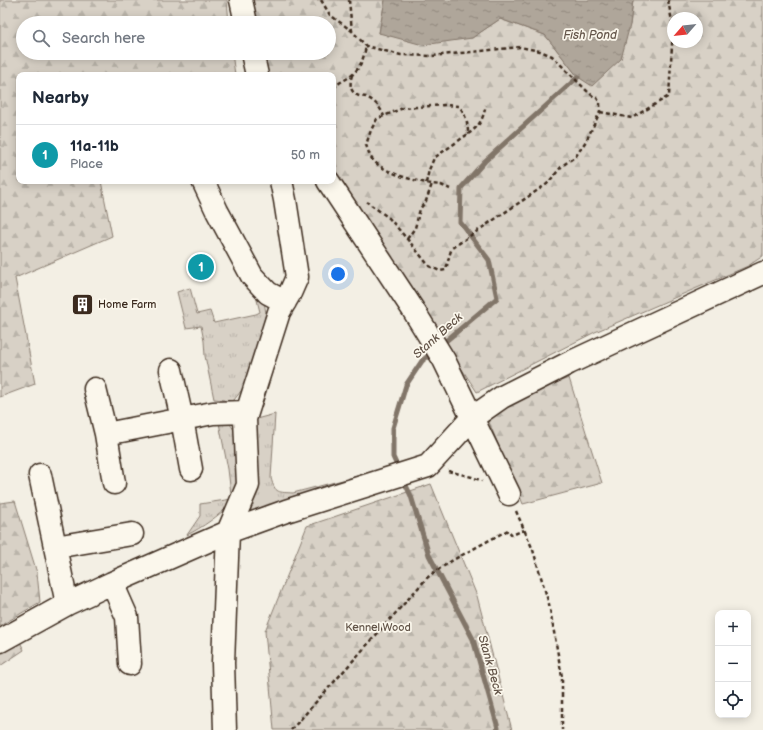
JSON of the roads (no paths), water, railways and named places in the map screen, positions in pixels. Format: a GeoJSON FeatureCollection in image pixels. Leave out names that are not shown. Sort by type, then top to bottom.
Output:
{"type":"FeatureCollection","features":[{"type":"Feature","properties":{"kind":"lane"},"geometry":{"type":"LineString","coordinates":[[241,0],[244,16]]}},
{"type":"Feature","properties":{"kind":"lane"},"geometry":{"type":"LineString","coordinates":[[254,60],[256,72]]}},
{"type":"Feature","properties":{"kind":"lane"},"geometry":{"type":"LineString","coordinates":[[204,184],[217,211],[252,276],[268,293],[285,302]]}},
{"type":"Feature","properties":{"kind":"lane"},"geometry":{"type":"LineString","coordinates":[[225,730],[223,663],[228,532],[248,485],[245,419],[279,312],[297,277],[282,184]]}},
{"type":"Feature","properties":{"kind":"lane"},"geometry":{"type":"LineString","coordinates":[[330,184],[444,360],[458,386],[509,494]]}},
{"type":"Feature","properties":{"kind":"lane"},"geometry":{"type":"LineString","coordinates":[[0,640],[67,604],[228,532],[294,509],[420,469],[472,418],[502,397],[569,363],[763,273]]}},
{"type":"Feature","properties":{"kind":"lane"},"geometry":{"type":"LineString","coordinates":[[171,370],[191,469]]}},
{"type":"Feature","properties":{"kind":"lane"},"geometry":{"type":"LineString","coordinates":[[95,388],[106,434],[114,483]]}},
{"type":"Feature","properties":{"kind":"lane"},"geometry":{"type":"LineString","coordinates":[[106,434],[213,413],[248,412]]}},
{"type":"Feature","properties":{"kind":"lane"},"geometry":{"type":"LineString","coordinates":[[40,475],[67,604]]}},
{"type":"Feature","properties":{"kind":"lane"},"geometry":{"type":"LineString","coordinates":[[55,547],[132,534]]}},
{"type":"Feature","properties":{"kind":"lane"},"geometry":{"type":"LineString","coordinates":[[112,583],[127,617],[130,664]]}},
{"type":"Feature","properties":{"kind":"water","name":"Fish Pond"},"geometry":{"type":"Polygon","coordinates":[[[385,0],[633,0],[630,25],[621,59],[592,86],[578,77],[545,35],[500,19],[472,38],[423,45],[379,33],[385,0]]]}},
{"type":"Feature","properties":{"kind":"waterway","name":"Stank Beck"},"geometry":{"type":"LineString","coordinates":[[441,345],[497,298],[489,260],[460,222],[461,188],[485,161],[578,77]]}},
{"type":"Feature","properties":{"kind":"waterway","name":"Stank Beck"},"geometry":{"type":"LineString","coordinates":[[399,470],[393,457],[393,428],[406,385],[422,361],[434,351]]}},
{"type":"Feature","properties":{"kind":"waterway","name":"Stank Beck"},"geometry":{"type":"LineString","coordinates":[[403,479],[411,496],[429,555],[473,639],[498,728],[497,730]]}},
{"type":"Feature","properties":{"kind":"place","name":"11a-11b"},"geometry":{"type":"Point","coordinates":[201,267]}},
{"type":"Feature","properties":{"kind":"place","name":"Home Farm"},"geometry":{"type":"Point","coordinates":[82,304]}},
{"type":"Feature","properties":{"kind":"park label","name":"Kennel Wood"},"geometry":{"type":"Point","coordinates":[378,627]}}]}
